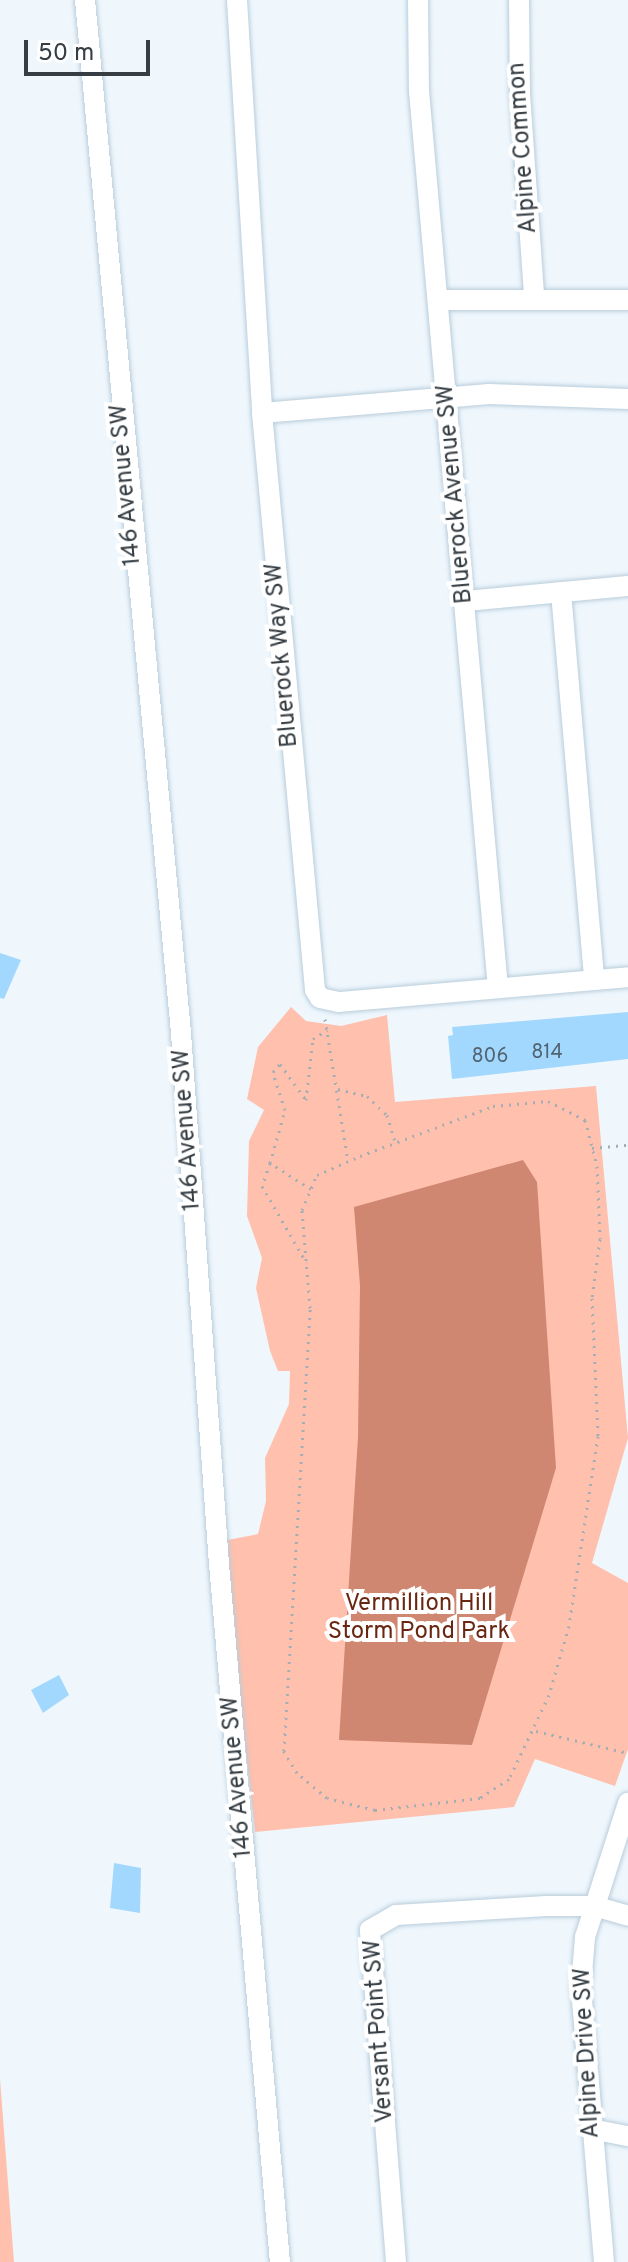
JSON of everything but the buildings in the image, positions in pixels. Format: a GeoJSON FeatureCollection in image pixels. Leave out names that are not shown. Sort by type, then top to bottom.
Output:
{"type":"FeatureCollection","features":[{"type":"Feature","properties":{"kind":"street","name":"146 Avenue SW"},"geometry":{"type":"LineString","coordinates":[[85,0],[148,727],[181,1033],[219,1564],[280,2262]]}},
{"type":"Feature","properties":{"kind":"street","name":"Bluerock Way SW"},"geometry":{"type":"LineString","coordinates":[[237,0],[262,413],[309,971],[320,998]]}},
{"type":"Feature","properties":{"kind":"street","name":"Bluerock Avenue SW"},"geometry":{"type":"LineString","coordinates":[[418,0],[419,91],[498,988]]}},
{"type":"Feature","properties":{"kind":"street","name":"Alpine Common"},"geometry":{"type":"LineString","coordinates":[[519,0],[534,296]]}},
{"type":"Feature","properties":{"kind":"street"},"geometry":{"type":"LineString","coordinates":[[439,300],[534,296],[628,300]]}},
{"type":"Feature","properties":{"kind":"street"},"geometry":{"type":"LineString","coordinates":[[262,413],[447,396],[548,393],[628,399]]}},
{"type":"Feature","properties":{"kind":"street"},"geometry":{"type":"LineString","coordinates":[[465,601],[628,586]]}},
{"type":"Feature","properties":{"kind":"street"},"geometry":{"type":"LineString","coordinates":[[561,592],[594,980]]}},
{"type":"Feature","properties":{"kind":"street"},"geometry":{"type":"LineString","coordinates":[[320,998],[339,1002],[628,977]]}},
{"type":"Feature","properties":{"kind":"street","name":"Alpine Drive SW"},"geometry":{"type":"LineString","coordinates":[[604,2262],[581,1986],[594,1906],[628,1803]]}},
{"type":"Feature","properties":{"kind":"street"},"geometry":{"type":"LineString","coordinates":[[594,1906],[628,1916]]}},
{"type":"Feature","properties":{"kind":"street","name":"Versant Point SW"},"geometry":{"type":"LineString","coordinates":[[396,2262],[370,1930],[396,1915],[594,1906]]}},
{"type":"Feature","properties":{"kind":"street"},"geometry":{"type":"LineString","coordinates":[[591,2129],[628,2136]]}},
{"type":"Feature","properties":{"kind":"path"},"geometry":{"type":"LineString","coordinates":[[320,998],[348,1161]]}},
{"type":"Feature","properties":{"kind":"path"},"geometry":{"type":"LineString","coordinates":[[306,1262],[262,1186],[285,1110],[273,1072],[280,1064],[306,1100],[313,1039],[327,1030]]}},
{"type":"Feature","properties":{"kind":"path"},"geometry":{"type":"LineString","coordinates":[[336,1089],[367,1096],[387,1115],[396,1144]]}},
{"type":"Feature","properties":{"kind":"path"},"geometry":{"type":"LineString","coordinates":[[548,1101],[585,1120],[592,1148],[600,1239],[592,1298],[598,1436],[569,1626],[536,1731],[509,1779],[480,1798],[375,1810],[327,1798],[297,1773],[284,1751],[310,1308],[302,1210],[317,1175],[493,1106],[548,1101]]}},
{"type":"Feature","properties":{"kind":"path"},"geometry":{"type":"LineString","coordinates":[[592,1148],[628,1145]]}},
{"type":"Feature","properties":{"kind":"path"},"geometry":{"type":"LineString","coordinates":[[270,1163],[311,1189]]}},
{"type":"Feature","properties":{"kind":"path"},"geometry":{"type":"LineString","coordinates":[[536,1731],[628,1753]]}},
{"type":"Feature","properties":{"kind":"green space","name":"Vermillion Hill Storm Pond Park"},"geometry":{"type":"Polygon","coordinates":[[[291,1007],[306,1021],[341,1026],[387,1015],[395,1102],[596,1086],[628,1438],[592,1563],[628,1583],[628,1749],[615,1786],[535,1759],[514,1807],[255,1832],[222,1541],[258,1534],[266,1501],[265,1458],[289,1404],[290,1371],[278,1371],[270,1351],[256,1288],[262,1258],[247,1216],[249,1141],[264,1110],[247,1099],[258,1047],[291,1007]]]}},
{"type":"Feature","properties":{"kind":"green space"},"geometry":{"type":"Polygon","coordinates":[[[0,2079],[14,2262],[0,2262],[0,2079]]]}},
{"type":"Feature","properties":{"kind":"shaded area"},"geometry":{"type":"Polygon","coordinates":[[[523,1160],[537,1182],[556,1468],[472,1745],[339,1740],[358,1437],[360,1286],[354,1207],[523,1160]]]}}]}
